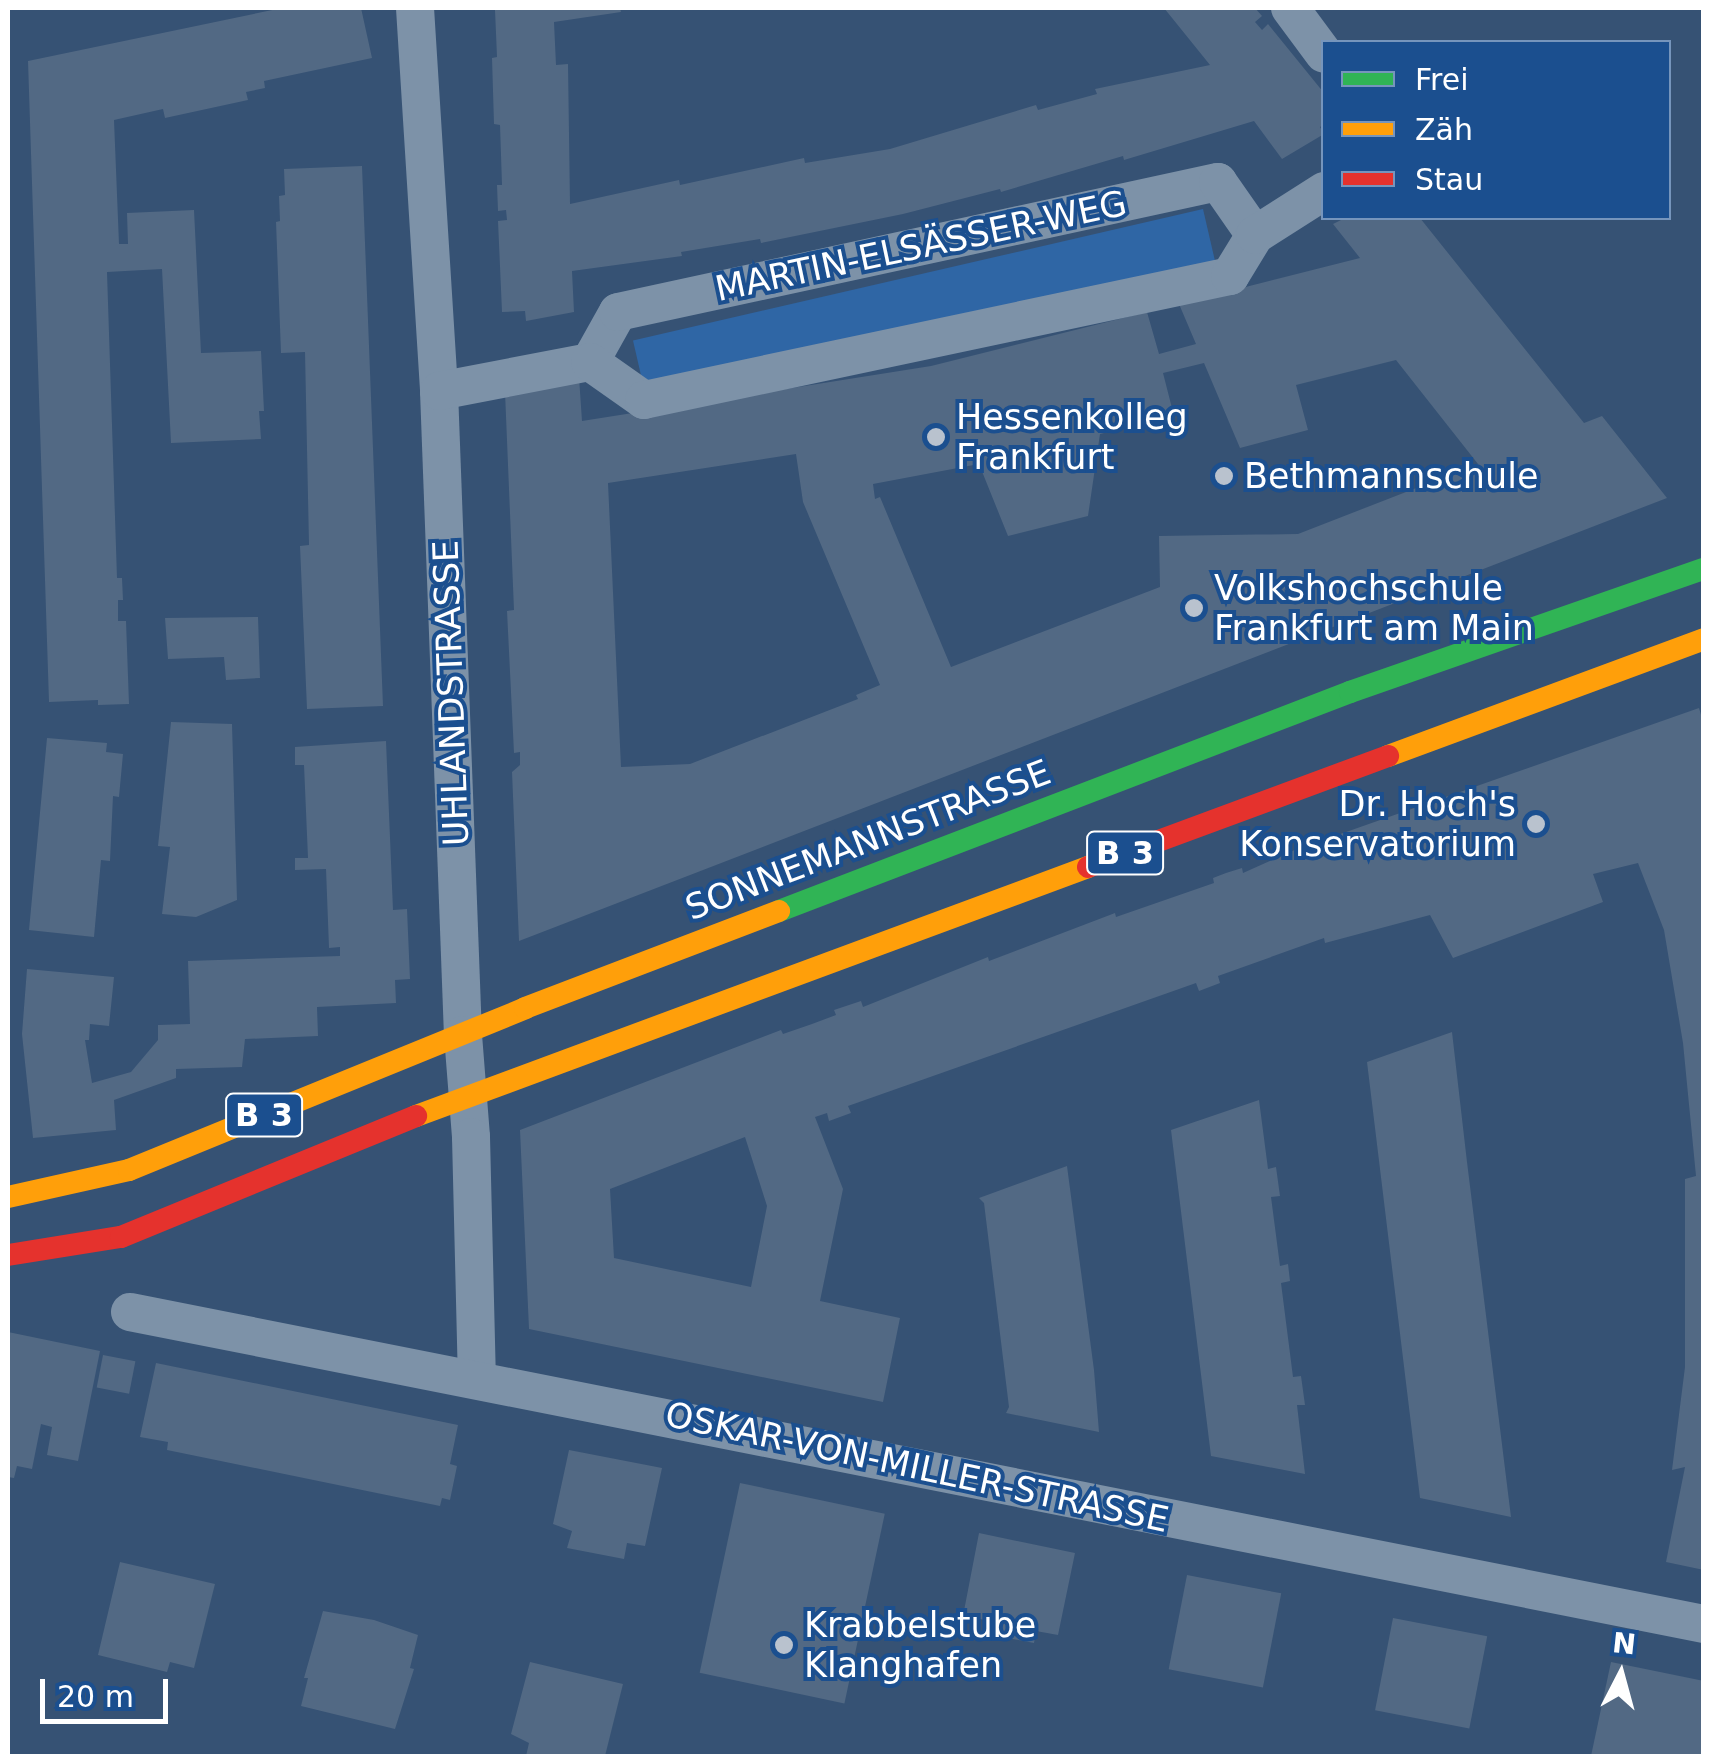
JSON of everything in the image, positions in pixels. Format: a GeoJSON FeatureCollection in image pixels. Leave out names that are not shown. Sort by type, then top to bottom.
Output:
{"type":"FeatureCollection","features":[{"type":"Feature","properties":{"kind":"main road","name":"SONNEMANNSTRASSE"},"geometry":{"type":"LineString","coordinates":[[8,1197],[64,1188],[129,1170],[463,1035],[1350,692],[1704,569]]}},
{"type":"Feature","properties":{"kind":"main road","name":"B 3"},"geometry":{"type":"LineString","coordinates":[[8,1255],[66,1249],[121,1236],[469,1096],[1704,638]]}},
{"type":"Feature","properties":{"kind":"street","name":"UHLANDSTRASSE"},"geometry":{"type":"LineString","coordinates":[[415,8],[439,391],[477,1378]]}},
{"type":"Feature","properties":{"kind":"street"},"geometry":{"type":"LineString","coordinates":[[1290,8],[1321,50]]}},
{"type":"Feature","properties":{"kind":"street","name":"MARTIN-ELSÄSSER-WEG"},"geometry":{"type":"LineString","coordinates":[[590,362],[618,312],[1218,182],[1255,235]]}},
{"type":"Feature","properties":{"kind":"street"},"geometry":{"type":"LineString","coordinates":[[439,391],[590,362],[644,400],[1230,276],[1255,235],[1321,192]]}},
{"type":"Feature","properties":{"kind":"street","name":"OSKAR-VON-MILLER-STRASSE"},"geometry":{"type":"LineString","coordinates":[[130,1312],[1704,1624]]}},
{"type":"Feature","properties":{"kind":"shaded area"},"geometry":{"type":"Polygon","coordinates":[[[1203,209],[1215,263],[645,394],[633,341],[1203,209]]]}},
{"type":"Feature","properties":{"kind":"building"},"geometry":{"type":"Polygon","coordinates":[[[282,8],[361,8],[372,58],[264,81],[265,88],[246,92],[248,100],[165,118],[163,109],[114,120],[119,244],[128,244],[127,213],[194,210],[201,353],[261,351],[261,439],[171,443],[162,269],[107,272],[117,578],[122,578],[123,600],[118,600],[118,621],[126,621],[129,704],[98,705],[98,700],[49,702],[28,61],[282,8]]]}},
{"type":"Feature","properties":{"kind":"building"},"geometry":{"type":"Polygon","coordinates":[[[620,8],[621,12],[554,22],[556,65],[568,64],[570,204],[804,158],[805,163],[890,149],[1036,105],[1038,110],[1097,94],[1095,89],[1210,65],[1164,8],[1255,8],[1262,16],[1255,22],[1262,30],[1268,24],[1321,89],[1321,136],[1282,159],[1254,121],[1124,160],[1123,156],[1001,192],[1000,189],[903,214],[761,243],[760,239],[681,252],[682,256],[572,271],[574,312],[526,321],[525,311],[502,312],[498,221],[507,220],[506,210],[498,211],[497,185],[502,185],[500,125],[494,124],[495,10],[620,8]]]}},
{"type":"Feature","properties":{"kind":"building"},"geometry":{"type":"Polygon","coordinates":[[[362,166],[383,706],[307,709],[300,546],[309,545],[305,352],[281,353],[276,222],[280,221],[279,196],[285,195],[284,169],[362,166]]]}},
{"type":"Feature","properties":{"kind":"building"},"geometry":{"type":"Polygon","coordinates":[[[1341,220],[1422,220],[1584,423],[1602,416],[1667,498],[519,941],[512,772],[520,765],[520,752],[514,753],[507,611],[514,610],[505,392],[579,377],[582,421],[931,366],[1147,312],[1159,354],[1196,344],[1179,304],[1360,258],[1333,224],[1341,220]],[[1396,360],[1296,385],[1308,430],[1240,448],[1204,363],[1163,373],[1174,416],[1100,434],[1088,516],[1008,536],[979,464],[873,484],[875,499],[880,497],[951,667],[1160,587],[1159,536],[1298,534],[1478,464],[1396,360]],[[796,454],[608,483],[621,767],[690,764],[858,699],[856,695],[880,685],[803,502],[796,454]]]}},
{"type":"Feature","properties":{"kind":"building"},"geometry":{"type":"Polygon","coordinates":[[[258,617],[260,678],[226,680],[224,657],[168,659],[165,618],[258,617]]]}},
{"type":"Feature","properties":{"kind":"building"},"geometry":{"type":"Polygon","coordinates":[[[1699,708],[1704,725],[1704,1570],[1666,1562],[1685,1467],[1672,1470],[1685,1367],[1685,1179],[1696,1176],[1683,1043],[1664,930],[1638,863],[1593,874],[1603,902],[1453,958],[1430,915],[1325,943],[1324,938],[1218,976],[1220,983],[1199,991],[1196,983],[848,1106],[851,1113],[829,1121],[827,1113],[815,1117],[843,1189],[820,1301],[900,1318],[883,1402],[529,1329],[520,1130],[781,1030],[783,1034],[836,1015],[834,1010],[861,1001],[863,1007],[988,957],[989,961],[1115,913],[1116,917],[1214,883],[1213,878],[1226,873],[1242,868],[1243,873],[1292,851],[1699,708]],[[745,1137],[610,1189],[614,1258],[751,1287],[767,1206],[745,1137]]]}},
{"type":"Feature","properties":{"kind":"building"},"geometry":{"type":"Polygon","coordinates":[[[171,722],[232,724],[237,900],[196,917],[162,914],[170,847],[158,846],[171,722]]]}},
{"type":"Feature","properties":{"kind":"building"},"geometry":{"type":"Polygon","coordinates":[[[47,738],[107,743],[106,752],[123,754],[119,797],[113,796],[110,861],[101,860],[94,937],[29,930],[47,738]]]}},
{"type":"Feature","properties":{"kind":"building"},"geometry":{"type":"Polygon","coordinates":[[[386,741],[393,910],[407,909],[410,979],[395,980],[396,1003],[317,1007],[318,1036],[245,1039],[242,1067],[176,1069],[176,1078],[114,1100],[116,1130],[33,1138],[22,1034],[27,969],[114,977],[109,1026],[90,1024],[89,1040],[85,1040],[92,1083],[131,1072],[158,1040],[158,1025],[190,1024],[188,961],[340,956],[340,947],[329,948],[326,869],[295,870],[295,858],[308,858],[304,765],[295,765],[295,747],[386,741]]]}},
{"type":"Feature","properties":{"kind":"building"},"geometry":{"type":"Polygon","coordinates":[[[1452,1032],[1511,1517],[1420,1498],[1367,1062],[1452,1032]]]}},
{"type":"Feature","properties":{"kind":"building"},"geometry":{"type":"Polygon","coordinates":[[[1259,1100],[1268,1169],[1276,1167],[1280,1196],[1271,1197],[1280,1266],[1288,1264],[1290,1281],[1281,1283],[1293,1377],[1301,1376],[1305,1405],[1297,1405],[1305,1474],[1211,1456],[1171,1130],[1259,1100]]]}},
{"type":"Feature","properties":{"kind":"building"},"geometry":{"type":"Polygon","coordinates":[[[1067,1166],[1099,1432],[1006,1413],[1009,1407],[984,1203],[979,1198],[1067,1166]]]}},
{"type":"Feature","properties":{"kind":"building"},"geometry":{"type":"Polygon","coordinates":[[[8,1332],[100,1351],[78,1461],[47,1455],[52,1427],[41,1424],[32,1469],[17,1466],[14,1478],[8,1477],[8,1332]]]}},
{"type":"Feature","properties":{"kind":"building"},"geometry":{"type":"Polygon","coordinates":[[[103,1355],[135,1361],[129,1394],[97,1387],[103,1355]]]}},
{"type":"Feature","properties":{"kind":"building"},"geometry":{"type":"Polygon","coordinates":[[[156,1363],[458,1425],[450,1464],[457,1466],[450,1500],[442,1498],[440,1506],[167,1450],[168,1442],[140,1437],[156,1363]]]}},
{"type":"Feature","properties":{"kind":"building"},"geometry":{"type":"Polygon","coordinates":[[[569,1450],[662,1468],[645,1546],[627,1543],[624,1559],[567,1548],[572,1531],[553,1524],[569,1450]]]}},
{"type":"Feature","properties":{"kind":"building"},"geometry":{"type":"Polygon","coordinates":[[[740,1483],[885,1514],[844,1704],[700,1673],[740,1483]]]}},
{"type":"Feature","properties":{"kind":"building"},"geometry":{"type":"Polygon","coordinates":[[[979,1533],[1075,1553],[1058,1635],[1036,1631],[1034,1643],[982,1633],[985,1620],[963,1616],[979,1533]]]}},
{"type":"Feature","properties":{"kind":"building"},"geometry":{"type":"Polygon","coordinates":[[[120,1562],[215,1584],[194,1668],[170,1662],[167,1672],[98,1655],[120,1562]]]}},
{"type":"Feature","properties":{"kind":"building"},"geometry":{"type":"Polygon","coordinates":[[[1187,1575],[1281,1593],[1263,1688],[1169,1669],[1187,1575]]]}},
{"type":"Feature","properties":{"kind":"building"},"geometry":{"type":"Polygon","coordinates":[[[323,1611],[374,1620],[418,1635],[410,1668],[414,1669],[395,1729],[301,1706],[308,1678],[304,1678],[323,1611]]]}},
{"type":"Feature","properties":{"kind":"building"},"geometry":{"type":"Polygon","coordinates":[[[1393,1618],[1487,1636],[1469,1729],[1375,1710],[1393,1618]]]}},
{"type":"Feature","properties":{"kind":"building"},"geometry":{"type":"Polygon","coordinates":[[[530,1662],[623,1684],[605,1756],[526,1756],[529,1743],[511,1734],[530,1662]]]}},
{"type":"Feature","properties":{"kind":"building"},"geometry":{"type":"Polygon","coordinates":[[[1611,1662],[1704,1681],[1704,1756],[1591,1756],[1611,1662]]]}},
{"type":"Feature","properties":{"kind":"traffic: fast"},"geometry":{"type":"LineString","coordinates":[[779,911],[1350,692],[1704,569]]}},
{"type":"Feature","properties":{"kind":"traffic: slow"},"geometry":{"type":"LineString","coordinates":[[1388,756],[1704,639]]}},
{"type":"Feature","properties":{"kind":"traffic: slow"},"geometry":{"type":"LineString","coordinates":[[416,1116],[1088,867]]}},
{"type":"Feature","properties":{"kind":"traffic: slow"},"geometry":{"type":"LineString","coordinates":[[8,1197],[129,1170],[525,1008],[779,911]]}},
{"type":"Feature","properties":{"kind":"traffic: jam"},"geometry":{"type":"LineString","coordinates":[[1088,867],[1388,756]]}},
{"type":"Feature","properties":{"kind":"traffic: jam"},"geometry":{"type":"LineString","coordinates":[[8,1255],[121,1237],[416,1116]]}},
{"type":"Feature","properties":{"kind":"place","name":"Hessenkolleg Frankfurt"},"geometry":{"type":"Point","coordinates":[936,437]}},
{"type":"Feature","properties":{"kind":"place","name":"Bethmannschule"},"geometry":{"type":"Point","coordinates":[1224,476]}},
{"type":"Feature","properties":{"kind":"place","name":"Volkshochschule Frankfurt am Main"},"geometry":{"type":"Point","coordinates":[1194,608]}},
{"type":"Feature","properties":{"kind":"place","name":"Dr. Hoch's Konservatorium"},"geometry":{"type":"Point","coordinates":[1536,824]}},
{"type":"Feature","properties":{"kind":"place","name":"Krabbelstube Klanghafen"},"geometry":{"type":"Point","coordinates":[784,1645]}}]}
